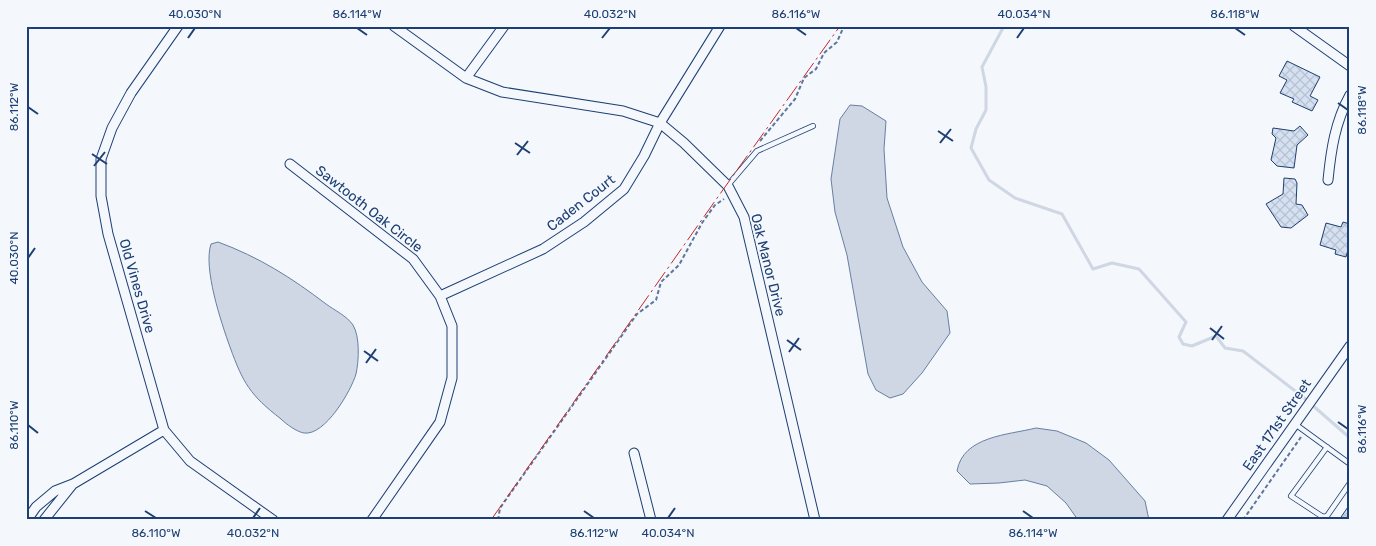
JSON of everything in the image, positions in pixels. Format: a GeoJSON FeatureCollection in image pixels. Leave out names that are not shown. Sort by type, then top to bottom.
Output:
{"type":"FeatureCollection","features":[{"type":"Feature","properties":{"kind":"street","name":"Old Vines Drive"},"geometry":{"type":"LineString","coordinates":[[178,26],[131,93],[112,128],[101,159],[101,196],[108,234],[164,430],[190,461],[273,520]]}},
{"type":"Feature","properties":{"kind":"street","name":"Oak Manor Drive"},"geometry":{"type":"LineString","coordinates":[[394,26],[466,78],[502,92],[623,111],[660,123],[684,143],[730,190],[744,217],[815,520]]}},
{"type":"Feature","properties":{"kind":"street"},"geometry":{"type":"LineString","coordinates":[[466,78],[504,26]]}},
{"type":"Feature","properties":{"kind":"street","name":"Caden Court"},"geometry":{"type":"LineString","coordinates":[[440,296],[543,249],[584,222],[624,189],[644,156],[660,123],[720,26]]}},
{"type":"Feature","properties":{"kind":"street"},"geometry":{"type":"LineString","coordinates":[[1294,26],[1350,66]]}},
{"type":"Feature","properties":{"kind":"street"},"geometry":{"type":"LineString","coordinates":[[1328,180],[1337,123],[1350,95]]}},
{"type":"Feature","properties":{"kind":"street","name":"Sawtooth Oak Circle"},"geometry":{"type":"LineString","coordinates":[[290,164],[412,259],[440,296],[452,326],[452,378],[440,422],[372,520]]}},
{"type":"Feature","properties":{"kind":"street","name":"East 171st Street"},"geometry":{"type":"LineString","coordinates":[[1228,520],[1350,346]]}},
{"type":"Feature","properties":{"kind":"street"},"geometry":{"type":"LineString","coordinates":[[27,520],[36,507],[55,491],[73,484],[164,430]]}},
{"type":"Feature","properties":{"kind":"street"},"geometry":{"type":"LineString","coordinates":[[634,453],[651,520]]}},
{"type":"Feature","properties":{"kind":"street"},"geometry":{"type":"LineString","coordinates":[[44,520],[73,484]]}},
{"type":"Feature","properties":{"kind":"lane"},"geometry":{"type":"LineString","coordinates":[[730,190],[757,151],[813,126]]}},
{"type":"Feature","properties":{"kind":"lane"},"geometry":{"type":"LineString","coordinates":[[1295,424],[1350,464]]}},
{"type":"Feature","properties":{"kind":"lane"},"geometry":{"type":"LineString","coordinates":[[1326,447],[1291,496],[1323,517],[1327,516],[1350,483]]}},
{"type":"Feature","properties":{"kind":"path"},"geometry":{"type":"LineString","coordinates":[[755,147],[795,99],[804,78],[816,69],[824,53],[837,42],[844,26]]}},
{"type":"Feature","properties":{"kind":"path"},"geometry":{"type":"LineString","coordinates":[[498,520],[500,508],[637,314],[656,300],[661,282],[678,264],[702,223],[730,190]]}},
{"type":"Feature","properties":{"kind":"path"},"geometry":{"type":"LineString","coordinates":[[1243,520],[1306,431]]}},
{"type":"Feature","properties":{"kind":"shaded area"},"geometry":{"type":"Polygon","coordinates":[[[850,105],[862,106],[886,121],[884,149],[887,198],[903,247],[922,282],[947,311],[950,333],[922,373],[903,394],[890,398],[876,390],[868,374],[847,255],[835,212],[831,179],[840,119],[850,105]]]}},
{"type":"Feature","properties":{"kind":"shaded area"},"geometry":{"type":"Polygon","coordinates":[[[218,242],[247,254],[275,269],[301,285],[344,316],[353,325],[357,336],[358,356],[353,382],[336,411],[320,427],[312,432],[304,433],[295,429],[270,410],[249,388],[239,370],[222,324],[211,281],[209,254],[211,244],[218,242]]]}},
{"type":"Feature","properties":{"kind":"shaded area"},"geometry":{"type":"Polygon","coordinates":[[[1036,428],[1057,431],[1086,443],[1109,460],[1145,501],[1149,520],[1078,520],[1066,503],[1047,486],[1025,480],[970,484],[957,471],[961,459],[977,444],[1000,435],[1036,428]]]}},
{"type":"Feature","properties":{"kind":"building"},"geometry":{"type":"Polygon","coordinates":[[[1287,61],[1320,77],[1310,96],[1318,100],[1312,111],[1292,102],[1294,99],[1280,93],[1287,80],[1279,76],[1287,61]]]}},
{"type":"Feature","properties":{"kind":"building"},"geometry":{"type":"Polygon","coordinates":[[[1300,126],[1308,135],[1297,145],[1294,168],[1277,166],[1271,160],[1276,138],[1272,134],[1273,128],[1294,131],[1300,126]]]}},
{"type":"Feature","properties":{"kind":"building"},"geometry":{"type":"Polygon","coordinates":[[[1284,178],[1295,179],[1297,183],[1296,204],[1302,205],[1308,215],[1291,228],[1281,227],[1266,204],[1283,194],[1284,178]]]}},
{"type":"Feature","properties":{"kind":"building"},"geometry":{"type":"Polygon","coordinates":[[[1343,222],[1350,224],[1350,243],[1346,257],[1335,254],[1336,250],[1320,245],[1326,223],[1341,227],[1343,222]]]}},
{"type":"Feature","properties":{"kind":"building"},"geometry":{"type":"Polygon","coordinates":[[[1350,504],[1350,520],[1339,520],[1350,504]]]}},
{"type":"Feature","properties":{"kind":"waterway"},"geometry":{"type":"LineString","coordinates":[[1004,26],[982,67],[986,87],[986,110],[976,129],[971,148],[989,180],[1015,198],[1062,214],[1093,269],[1112,263],[1139,269],[1186,322],[1179,337],[1183,344],[1192,346],[1216,336],[1225,348],[1243,351],[1303,397],[1350,438]]}},
{"type":"Feature","properties":{"kind":"power"},"geometry":{"type":"LineString","coordinates":[[491,520],[840,26]]}}]}
